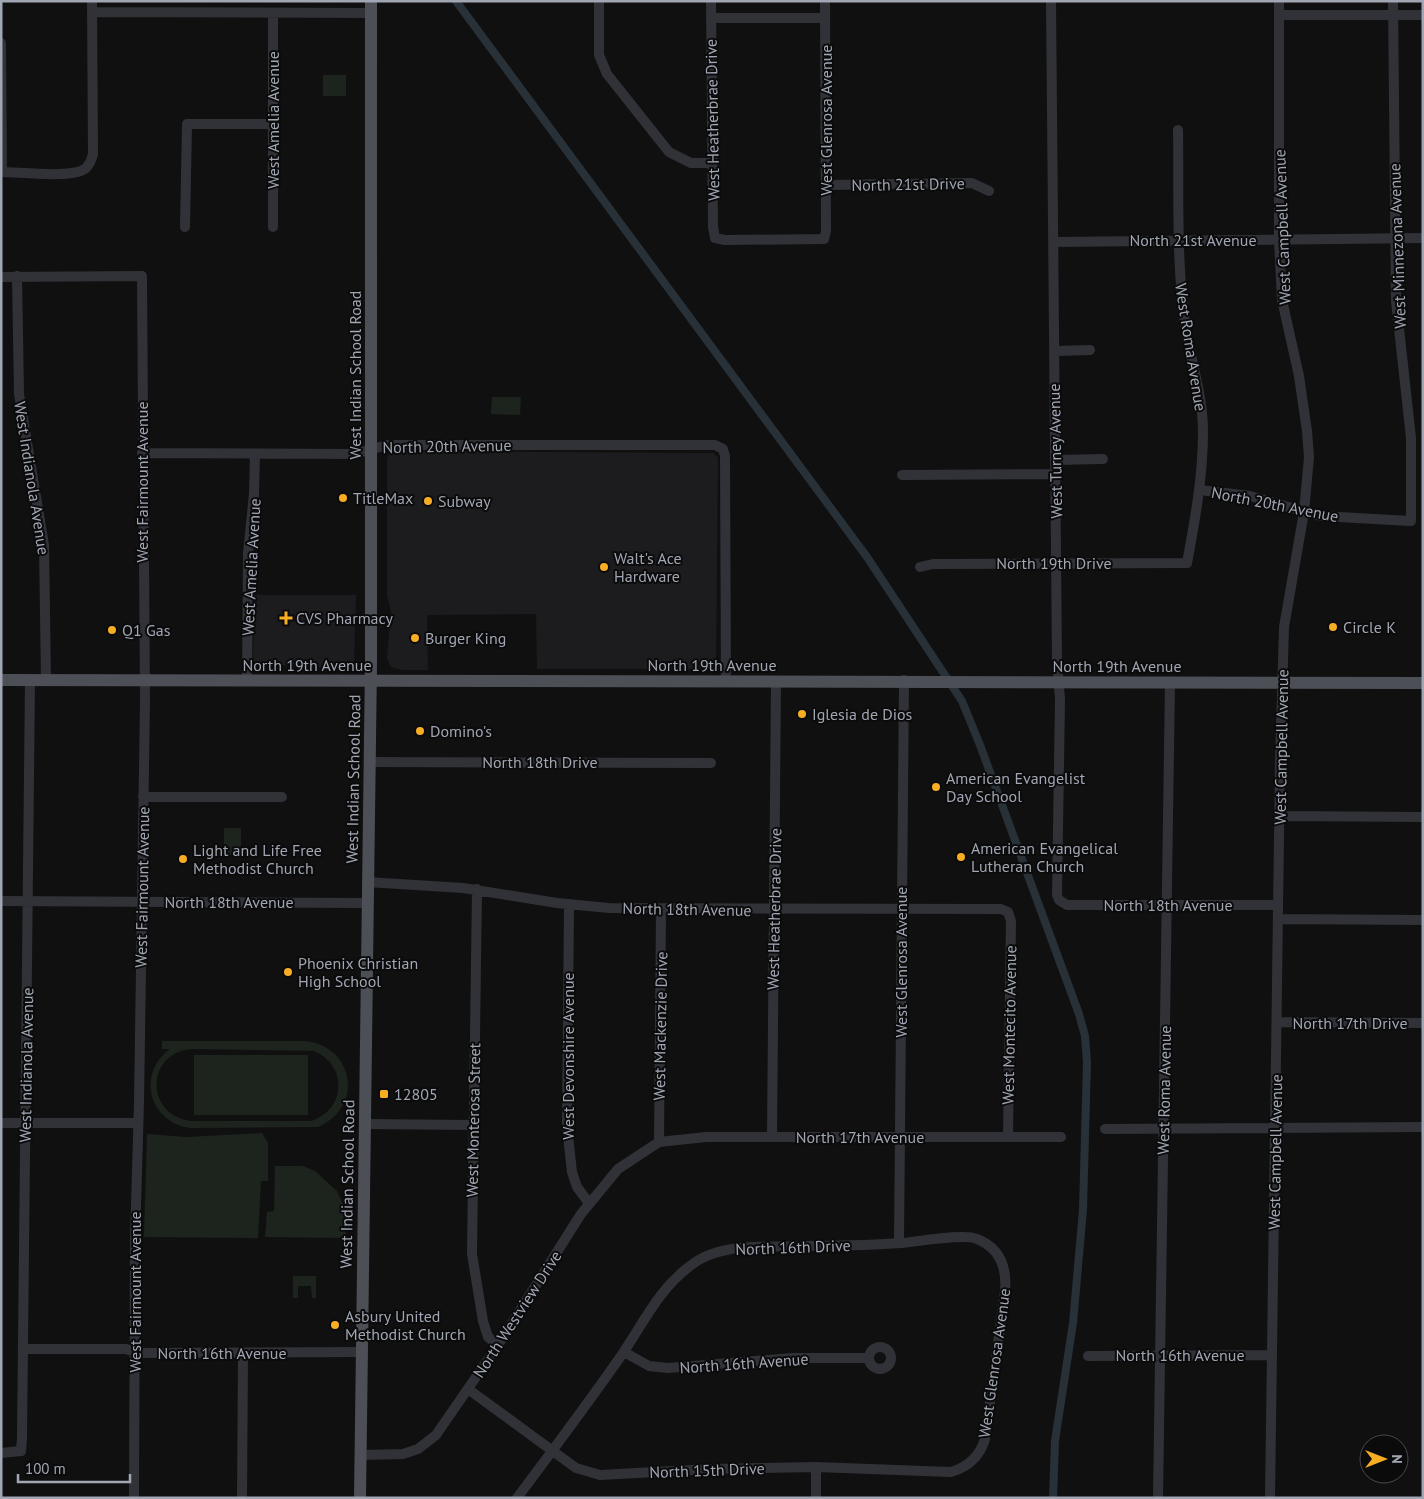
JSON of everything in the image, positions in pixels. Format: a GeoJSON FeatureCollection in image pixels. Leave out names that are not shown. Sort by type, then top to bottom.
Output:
{"type":"FeatureCollection","features":[{"type":"Feature","properties":{"kind":"main road","name":"West Indian School Road"},"geometry":{"type":"LineString","coordinates":[[360,1498],[370,681],[371,7]]}},
{"type":"Feature","properties":{"kind":"main road","name":"North 19th Avenue"},"geometry":{"type":"LineString","coordinates":[[1,680],[726,682],[904,680],[1423,683]]}},
{"type":"Feature","properties":{"kind":"street"},"geometry":{"type":"LineString","coordinates":[[1,43],[2,172],[71,174],[86,168],[93,154],[92,1]]}},
{"type":"Feature","properties":{"kind":"street"},"geometry":{"type":"LineString","coordinates":[[599,1],[600,55],[606,74],[669,152],[691,163],[712,163]]}},
{"type":"Feature","properties":{"kind":"street","name":"West Heatherbrae Drive"},"geometry":{"type":"LineString","coordinates":[[711,1],[712,163],[715,238],[824,239]]}},
{"type":"Feature","properties":{"kind":"street","name":"West Glenrosa Avenue"},"geometry":{"type":"LineString","coordinates":[[824,239],[826,231],[825,1]]}},
{"type":"Feature","properties":{"kind":"street","name":"West Turney Avenue"},"geometry":{"type":"LineString","coordinates":[[1051,1],[1056,351],[1056,564],[1059,681],[1056,890],[1060,900]]}},
{"type":"Feature","properties":{"kind":"street","name":"West Campbell Avenue"},"geometry":{"type":"LineString","coordinates":[[1270,1498],[1278,905],[1285,614],[1304,512],[1309,457],[1308,431],[1299,376],[1282,300],[1279,240],[1279,1]]}},
{"type":"Feature","properties":{"kind":"street","name":"West Minnezona Avenue"},"geometry":{"type":"LineString","coordinates":[[1393,1],[1396,301],[1411,438],[1411,520]]}},
{"type":"Feature","properties":{"kind":"street"},"geometry":{"type":"LineString","coordinates":[[92,12],[272,13],[371,7]]}},
{"type":"Feature","properties":{"kind":"street","name":"West Amelia Avenue"},"geometry":{"type":"LineString","coordinates":[[272,13],[273,227]]}},
{"type":"Feature","properties":{"kind":"street"},"geometry":{"type":"LineString","coordinates":[[1280,15],[1423,15]]}},
{"type":"Feature","properties":{"kind":"street"},"geometry":{"type":"LineString","coordinates":[[711,18],[825,18]]}},
{"type":"Feature","properties":{"kind":"street"},"geometry":{"type":"LineString","coordinates":[[185,227],[186,124],[273,124]]}},
{"type":"Feature","properties":{"kind":"street","name":"West Roma Avenue"},"geometry":{"type":"LineString","coordinates":[[1178,130],[1179,240],[1185,326],[1194,362],[1203,431],[1200,490],[1188,563]]}},
{"type":"Feature","properties":{"kind":"street","name":"North 21st Drive"},"geometry":{"type":"LineString","coordinates":[[826,185],[972,183],[989,191]]}},
{"type":"Feature","properties":{"kind":"street","name":"North 21st Avenue"},"geometry":{"type":"LineString","coordinates":[[1054,242],[1423,238]]}},
{"type":"Feature","properties":{"kind":"street"},"geometry":{"type":"LineString","coordinates":[[1,277],[17,276]]}},
{"type":"Feature","properties":{"kind":"street","name":"West Fairmount Avenue"},"geometry":{"type":"LineString","coordinates":[[17,276],[142,276],[144,680],[134,1498]]}},
{"type":"Feature","properties":{"kind":"street","name":"West Indianola Avenue"},"geometry":{"type":"LineString","coordinates":[[17,276],[20,402],[44,545],[46,680]]}},
{"type":"Feature","properties":{"kind":"street"},"geometry":{"type":"LineString","coordinates":[[1056,351],[1090,350]]}},
{"type":"Feature","properties":{"kind":"street","name":"North 20th Avenue"},"geometry":{"type":"LineString","coordinates":[[142,453],[354,454],[387,445],[715,445],[723,449],[725,456],[726,682]]}},
{"type":"Feature","properties":{"kind":"street","name":"West Amelia Avenue"},"geometry":{"type":"LineString","coordinates":[[247,681],[248,553],[254,494],[254,454]]}},
{"type":"Feature","properties":{"kind":"street"},"geometry":{"type":"LineString","coordinates":[[1055,460],[1103,459]]}},
{"type":"Feature","properties":{"kind":"street"},"geometry":{"type":"LineString","coordinates":[[902,475],[1056,474]]}},
{"type":"Feature","properties":{"kind":"street","name":"North 20th Avenue"},"geometry":{"type":"LineString","coordinates":[[1200,490],[1250,496],[1304,512],[1359,519],[1411,520]]}},
{"type":"Feature","properties":{"kind":"street","name":"North 19th Drive"},"geometry":{"type":"LineString","coordinates":[[920,567],[933,564],[1188,563]]}},
{"type":"Feature","properties":{"kind":"street","name":"West Indianola Avenue"},"geometry":{"type":"LineString","coordinates":[[1,1452],[21,1450],[30,680]]}},
{"type":"Feature","properties":{"kind":"street","name":"West Glenrosa Avenue"},"geometry":{"type":"LineString","coordinates":[[899,1243],[904,680]]}},
{"type":"Feature","properties":{"kind":"street","name":"West Heatherbrae Drive"},"geometry":{"type":"LineString","coordinates":[[772,1137],[776,681]]}},
{"type":"Feature","properties":{"kind":"street","name":"West Roma Avenue"},"geometry":{"type":"LineString","coordinates":[[1158,1498],[1170,682]]}},
{"type":"Feature","properties":{"kind":"street","name":"North 18th Drive"},"geometry":{"type":"LineString","coordinates":[[369,762],[711,763]]}},
{"type":"Feature","properties":{"kind":"street"},"geometry":{"type":"LineString","coordinates":[[143,797],[282,797]]}},
{"type":"Feature","properties":{"kind":"street"},"geometry":{"type":"LineString","coordinates":[[1280,816],[1423,818]]}},
{"type":"Feature","properties":{"kind":"street","name":"North 18th Avenue"},"geometry":{"type":"LineString","coordinates":[[367,882],[426,884],[477,889],[569,904],[661,909],[902,909],[1001,910],[1008,912]]}},
{"type":"Feature","properties":{"kind":"street","name":"West Monterosa Street"},"geometry":{"type":"LineString","coordinates":[[477,889],[472,1225],[474,1276],[488,1337],[498,1345]]}},
{"type":"Feature","properties":{"kind":"street","name":"North 18th Avenue"},"geometry":{"type":"LineString","coordinates":[[1060,900],[1067,905],[1278,905]]}},
{"type":"Feature","properties":{"kind":"street","name":"North 18th Avenue"},"geometry":{"type":"LineString","coordinates":[[1,901],[367,903]]}},
{"type":"Feature","properties":{"kind":"street","name":"West Devonshire Avenue"},"geometry":{"type":"LineString","coordinates":[[569,904],[567,1127],[572,1172],[578,1187],[589,1203]]}},
{"type":"Feature","properties":{"kind":"street","name":"West Mackenzie Drive"},"geometry":{"type":"LineString","coordinates":[[659,1142],[661,909]]}},
{"type":"Feature","properties":{"kind":"street","name":"West Montecito Avenue"},"geometry":{"type":"LineString","coordinates":[[1008,912],[1010,930],[1008,1137]]}},
{"type":"Feature","properties":{"kind":"street"},"geometry":{"type":"LineString","coordinates":[[1278,919],[1423,920]]}},
{"type":"Feature","properties":{"kind":"street","name":"North 17th Drive"},"geometry":{"type":"LineString","coordinates":[[1277,1022],[1423,1023]]}},
{"type":"Feature","properties":{"kind":"street"},"geometry":{"type":"LineString","coordinates":[[1,1123],[138,1123]]}},
{"type":"Feature","properties":{"kind":"street"},"geometry":{"type":"LineString","coordinates":[[364,1124],[473,1125]]}},
{"type":"Feature","properties":{"kind":"street"},"geometry":{"type":"LineString","coordinates":[[1105,1128],[1423,1127]]}},
{"type":"Feature","properties":{"kind":"street","name":"North 17th Avenue"},"geometry":{"type":"LineString","coordinates":[[659,1142],[706,1136],[1061,1137]]}},
{"type":"Feature","properties":{"kind":"street","name":"North Westview Drive"},"geometry":{"type":"LineString","coordinates":[[361,1456],[403,1454],[418,1449],[436,1435],[498,1345],[589,1203],[618,1169],[659,1142]]}},
{"type":"Feature","properties":{"kind":"street","name":"North 16th Drive"},"geometry":{"type":"LineString","coordinates":[[517,1498],[624,1352],[648,1311],[668,1285],[692,1264],[704,1257],[735,1248],[899,1243],[974,1237],[990,1245],[997,1251],[1001,1259]]}},
{"type":"Feature","properties":{"kind":"street","name":"West Glenrosa Avenue"},"geometry":{"type":"LineString","coordinates":[[970,1463],[982,1449],[984,1439],[1005,1291],[1005,1271],[1001,1259]]}},
{"type":"Feature","properties":{"kind":"street","name":"North 16th Avenue"},"geometry":{"type":"LineString","coordinates":[[22,1348],[119,1349],[135,1352],[362,1352]]}},
{"type":"Feature","properties":{"kind":"street","name":"North 16th Avenue"},"geometry":{"type":"LineString","coordinates":[[624,1352],[649,1366],[668,1368],[793,1358],[868,1358]]}},
{"type":"Feature","properties":{"kind":"street"},"geometry":{"type":"LineString","coordinates":[[242,1498],[243,1353]]}},
{"type":"Feature","properties":{"kind":"street","name":"North 16th Avenue"},"geometry":{"type":"LineString","coordinates":[[1088,1356],[1272,1355]]}},
{"type":"Feature","properties":{"kind":"street","name":"North 15th Drive"},"geometry":{"type":"LineString","coordinates":[[468,1389],[576,1468],[600,1475],[710,1468],[816,1466],[951,1472],[970,1463]]}},
{"type":"Feature","properties":{"kind":"street"},"geometry":{"type":"LineString","coordinates":[[816,1466],[816,1498]]}},
{"type":"Feature","properties":{"kind":"shaded area"},"geometry":{"type":"Polygon","coordinates":[[[323,75],[346,75],[346,96],[323,96],[323,75]]]}},
{"type":"Feature","properties":{"kind":"shaded area"},"geometry":{"type":"Polygon","coordinates":[[[492,397],[521,397],[520,415],[491,414],[492,397]]]}},
{"type":"Feature","properties":{"kind":"shaded area"},"geometry":{"type":"Polygon","coordinates":[[[392,451],[714,453],[718,458],[716,667],[711,669],[537,669],[536,614],[427,615],[428,670],[401,670],[391,667],[387,658],[391,612],[387,596],[387,462],[388,453],[392,451]]]}},
{"type":"Feature","properties":{"kind":"shaded area"},"geometry":{"type":"Polygon","coordinates":[[[254,595],[356,595],[354,664],[346,669],[281,665],[256,668],[253,662],[254,595]]]}},
{"type":"Feature","properties":{"kind":"shaded area"},"geometry":{"type":"Polygon","coordinates":[[[224,828],[241,828],[241,855],[224,855],[224,828]]]}},
{"type":"Feature","properties":{"kind":"shaded area"},"geometry":{"type":"Polygon","coordinates":[[[162,1041],[303,1041],[320,1045],[333,1053],[343,1064],[347,1078],[347,1092],[343,1106],[333,1118],[318,1127],[190,1128],[176,1124],[165,1117],[157,1107],[152,1096],[151,1083],[153,1071],[159,1059],[170,1049],[162,1049],[162,1041]],[[192,1049],[177,1053],[166,1061],[159,1072],[157,1084],[159,1096],[165,1108],[176,1116],[191,1121],[311,1121],[323,1115],[331,1107],[336,1098],[338,1087],[337,1076],[333,1066],[314,1051],[192,1049]]]}},
{"type":"Feature","properties":{"kind":"shaded area"},"geometry":{"type":"Polygon","coordinates":[[[194,1055],[308,1055],[308,1115],[194,1115],[194,1055]]]}},
{"type":"Feature","properties":{"kind":"shaded area"},"geometry":{"type":"Polygon","coordinates":[[[262,1133],[268,1143],[268,1181],[261,1181],[258,1238],[144,1237],[147,1134],[187,1137],[262,1133]]]}},
{"type":"Feature","properties":{"kind":"shaded area"},"geometry":{"type":"Polygon","coordinates":[[[275,1166],[303,1166],[315,1171],[337,1191],[346,1211],[346,1238],[265,1237],[267,1212],[274,1211],[275,1166]]]}},
{"type":"Feature","properties":{"kind":"shaded area"},"geometry":{"type":"Polygon","coordinates":[[[293,1276],[316,1276],[316,1298],[312,1298],[311,1286],[298,1286],[298,1298],[293,1298],[293,1276]]]}},
{"type":"Feature","properties":{"kind":"waterway"},"geometry":{"type":"LineString","coordinates":[[456,1],[867,557],[962,701],[980,745],[1079,1014],[1085,1036],[1087,1062],[1083,1210],[1073,1323],[1055,1441],[1053,1498]]}},
{"type":"Feature","properties":{"kind":"place","name":"TitleMax"},"geometry":{"type":"Point","coordinates":[343,498]}},
{"type":"Feature","properties":{"kind":"place","name":"Subway"},"geometry":{"type":"Point","coordinates":[428,501]}},
{"type":"Feature","properties":{"kind":"place","name":"Walt's Ace Hardware"},"geometry":{"type":"Point","coordinates":[604,567]}},
{"type":"Feature","properties":{"kind":"place","name":"CVS Pharmacy"},"geometry":{"type":"Point","coordinates":[286,618]}},
{"type":"Feature","properties":{"kind":"place","name":"Circle K"},"geometry":{"type":"Point","coordinates":[1333,627]}},
{"type":"Feature","properties":{"kind":"place","name":"Q1 Gas"},"geometry":{"type":"Point","coordinates":[112,630]}},
{"type":"Feature","properties":{"kind":"place","name":"Burger King"},"geometry":{"type":"Point","coordinates":[415,638]}},
{"type":"Feature","properties":{"kind":"place","name":"Iglesia de Dios"},"geometry":{"type":"Point","coordinates":[802,714]}},
{"type":"Feature","properties":{"kind":"place","name":"Domino's"},"geometry":{"type":"Point","coordinates":[420,731]}},
{"type":"Feature","properties":{"kind":"place","name":"American Evangelist Day School"},"geometry":{"type":"Point","coordinates":[936,787]}},
{"type":"Feature","properties":{"kind":"place","name":"American Evangelical Lutheran Church"},"geometry":{"type":"Point","coordinates":[961,857]}},
{"type":"Feature","properties":{"kind":"place","name":"Light and Life Free Methodist Church"},"geometry":{"type":"Point","coordinates":[183,859]}},
{"type":"Feature","properties":{"kind":"place","name":"Phoenix Christian High School"},"geometry":{"type":"Point","coordinates":[288,972]}},
{"type":"Feature","properties":{"kind":"place","name":"12805"},"geometry":{"type":"Point","coordinates":[384,1094]}},
{"type":"Feature","properties":{"kind":"place","name":"Asbury United Methodist Church"},"geometry":{"type":"Point","coordinates":[335,1325]}}]}
